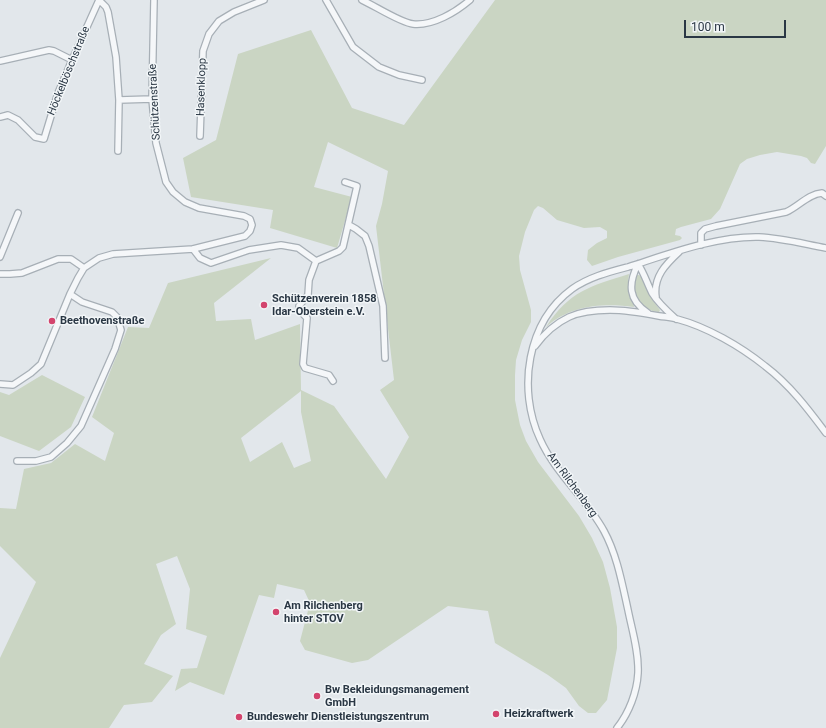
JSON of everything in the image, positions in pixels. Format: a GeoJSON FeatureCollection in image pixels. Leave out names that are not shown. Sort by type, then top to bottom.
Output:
{"type":"FeatureCollection","features":[{"type":"Feature","properties":{"kind":"street","name":"Höckelböschstraße"},"geometry":{"type":"LineString","coordinates":[[0,116],[8,115],[18,120],[35,137],[44,139],[58,93],[99,0]]}},
{"type":"Feature","properties":{"kind":"street"},"geometry":{"type":"LineString","coordinates":[[99,0],[106,7],[108,12],[116,58],[118,151]]}},
{"type":"Feature","properties":{"kind":"street","name":"Schützenstraße"},"geometry":{"type":"LineString","coordinates":[[154,0],[152,99],[156,144],[166,182],[173,192],[185,202],[199,208],[244,216],[250,219],[252,225],[250,231],[245,236],[193,249]]}},
{"type":"Feature","properties":{"kind":"street","name":"Hasenklopp"},"geometry":{"type":"LineString","coordinates":[[200,136],[203,51],[209,34],[219,21],[234,12],[264,0]]}},
{"type":"Feature","properties":{"kind":"street"},"geometry":{"type":"LineString","coordinates":[[326,0],[353,47],[379,68],[399,75],[422,80]]}},
{"type":"Feature","properties":{"kind":"street"},"geometry":{"type":"LineString","coordinates":[[362,0],[401,20],[413,24],[428,23],[444,18],[465,5],[470,0]]}},
{"type":"Feature","properties":{"kind":"street"},"geometry":{"type":"LineString","coordinates":[[0,61],[49,50],[72,60]]}},
{"type":"Feature","properties":{"kind":"street"},"geometry":{"type":"LineString","coordinates":[[118,100],[152,99]]}},
{"type":"Feature","properties":{"kind":"street"},"geometry":{"type":"LineString","coordinates":[[333,381],[328,375],[305,368],[303,364],[307,318],[301,312],[299,306],[308,295],[309,280],[316,261],[339,251],[343,247],[357,186],[345,182]]}},
{"type":"Feature","properties":{"kind":"street"},"geometry":{"type":"LineString","coordinates":[[701,245],[701,233],[710,227],[782,213],[794,208],[811,196],[822,193],[826,196]]}},
{"type":"Feature","properties":{"kind":"street"},"geometry":{"type":"LineString","coordinates":[[0,257],[18,213]]}},
{"type":"Feature","properties":{"kind":"street"},"geometry":{"type":"LineString","coordinates":[[349,225],[365,236],[369,246],[383,306],[385,358]]}},
{"type":"Feature","properties":{"kind":"street","name":"Am Rilchenberg"},"geometry":{"type":"LineString","coordinates":[[617,728],[628,710],[637,683],[638,660],[634,636],[616,564],[608,540],[590,508],[561,472],[539,438],[531,413],[528,390],[530,363],[536,335],[543,321],[556,304],[565,295],[582,283],[596,277],[680,251],[734,238],[759,237],[826,246]]}},
{"type":"Feature","properties":{"kind":"street"},"geometry":{"type":"LineString","coordinates":[[0,384],[13,385],[41,364],[70,294],[84,268],[99,258],[113,254],[193,249],[200,258],[211,263],[249,250],[281,245],[298,248],[316,261]]}},
{"type":"Feature","properties":{"kind":"street"},"geometry":{"type":"LineString","coordinates":[[656,299],[656,281],[660,272],[680,251]]}},
{"type":"Feature","properties":{"kind":"street"},"geometry":{"type":"LineString","coordinates":[[0,274],[22,273],[58,259],[71,259],[84,268]]}},
{"type":"Feature","properties":{"kind":"street"},"geometry":{"type":"LineString","coordinates":[[650,314],[637,303],[632,294],[631,280],[638,264],[643,271],[656,299],[677,319]]}},
{"type":"Feature","properties":{"kind":"street"},"geometry":{"type":"LineString","coordinates":[[17,461],[36,461],[51,457],[67,443],[81,426],[115,349],[121,330],[117,317],[112,312],[82,302],[70,294]]}},
{"type":"Feature","properties":{"kind":"street"},"geometry":{"type":"LineString","coordinates":[[532,350],[549,329],[562,320],[577,314],[594,311],[622,310],[677,319],[729,342],[766,366],[795,394],[826,434]]}},
{"type":"Feature","properties":{"kind":"green space"},"geometry":{"type":"Polygon","coordinates":[[[495,0],[826,0],[826,146],[815,164],[811,163],[807,158],[801,156],[777,152],[747,159],[740,164],[720,209],[711,219],[676,229],[675,235],[682,238],[680,240],[618,257],[592,266],[587,260],[588,250],[607,238],[607,231],[600,227],[584,228],[557,220],[543,208],[538,206],[534,210],[525,232],[519,256],[520,270],[531,310],[531,322],[522,340],[516,360],[515,400],[520,425],[526,441],[538,462],[579,516],[592,538],[603,562],[610,588],[617,627],[617,648],[607,700],[596,713],[588,713],[579,706],[566,688],[548,675],[495,643],[488,611],[448,606],[368,660],[352,663],[305,650],[300,641],[310,603],[304,590],[277,584],[274,598],[259,595],[224,695],[190,682],[175,691],[181,669],[197,668],[207,636],[186,629],[190,589],[177,556],[156,564],[176,624],[161,635],[144,664],[173,676],[152,702],[124,705],[109,728],[0,728],[0,658],[36,582],[0,546],[0,508],[16,509],[24,469],[51,463],[75,444],[105,461],[114,433],[92,417],[128,327],[149,328],[168,283],[271,258],[214,303],[216,321],[251,319],[255,340],[300,324],[301,390],[334,406],[386,479],[409,437],[380,390],[394,380],[376,226],[388,171],[328,142],[314,187],[352,197],[337,248],[270,228],[273,210],[191,197],[183,158],[216,140],[238,54],[311,30],[352,108],[404,125],[495,0]],[[301,391],[241,438],[250,462],[282,442],[294,468],[311,461],[301,412],[301,391]]]}},
{"type":"Feature","properties":{"kind":"green space"},"geometry":{"type":"Polygon","coordinates":[[[629,274],[628,292],[634,307],[611,305],[588,307],[566,314],[546,327],[563,305],[572,298],[603,282],[629,274]]]}},
{"type":"Feature","properties":{"kind":"green space"},"geometry":{"type":"Polygon","coordinates":[[[637,275],[642,278],[651,298],[660,310],[659,312],[647,308],[638,299],[634,287],[637,275]]]}},
{"type":"Feature","properties":{"kind":"green space"},"geometry":{"type":"Polygon","coordinates":[[[42,375],[85,397],[71,427],[39,451],[0,436],[0,392],[9,395],[42,375]]]}},
{"type":"Feature","properties":{"kind":"place","name":"Schützenverein 1858 Idar-Oberstein e.V."},"geometry":{"type":"Point","coordinates":[264,305]}},
{"type":"Feature","properties":{"kind":"place","name":"Beethovenstraße"},"geometry":{"type":"Point","coordinates":[52,321]}},
{"type":"Feature","properties":{"kind":"place","name":"Am Rilchenberg hinter STOV"},"geometry":{"type":"Point","coordinates":[276,612]}},
{"type":"Feature","properties":{"kind":"place","name":"Bw Bekleidungsmanagement GmbH"},"geometry":{"type":"Point","coordinates":[317,696]}},
{"type":"Feature","properties":{"kind":"place","name":"Heizkraftwerk"},"geometry":{"type":"Point","coordinates":[496,714]}},
{"type":"Feature","properties":{"kind":"place","name":"Bundeswehr Dienstleistungszentrum"},"geometry":{"type":"Point","coordinates":[239,717]}}]}
